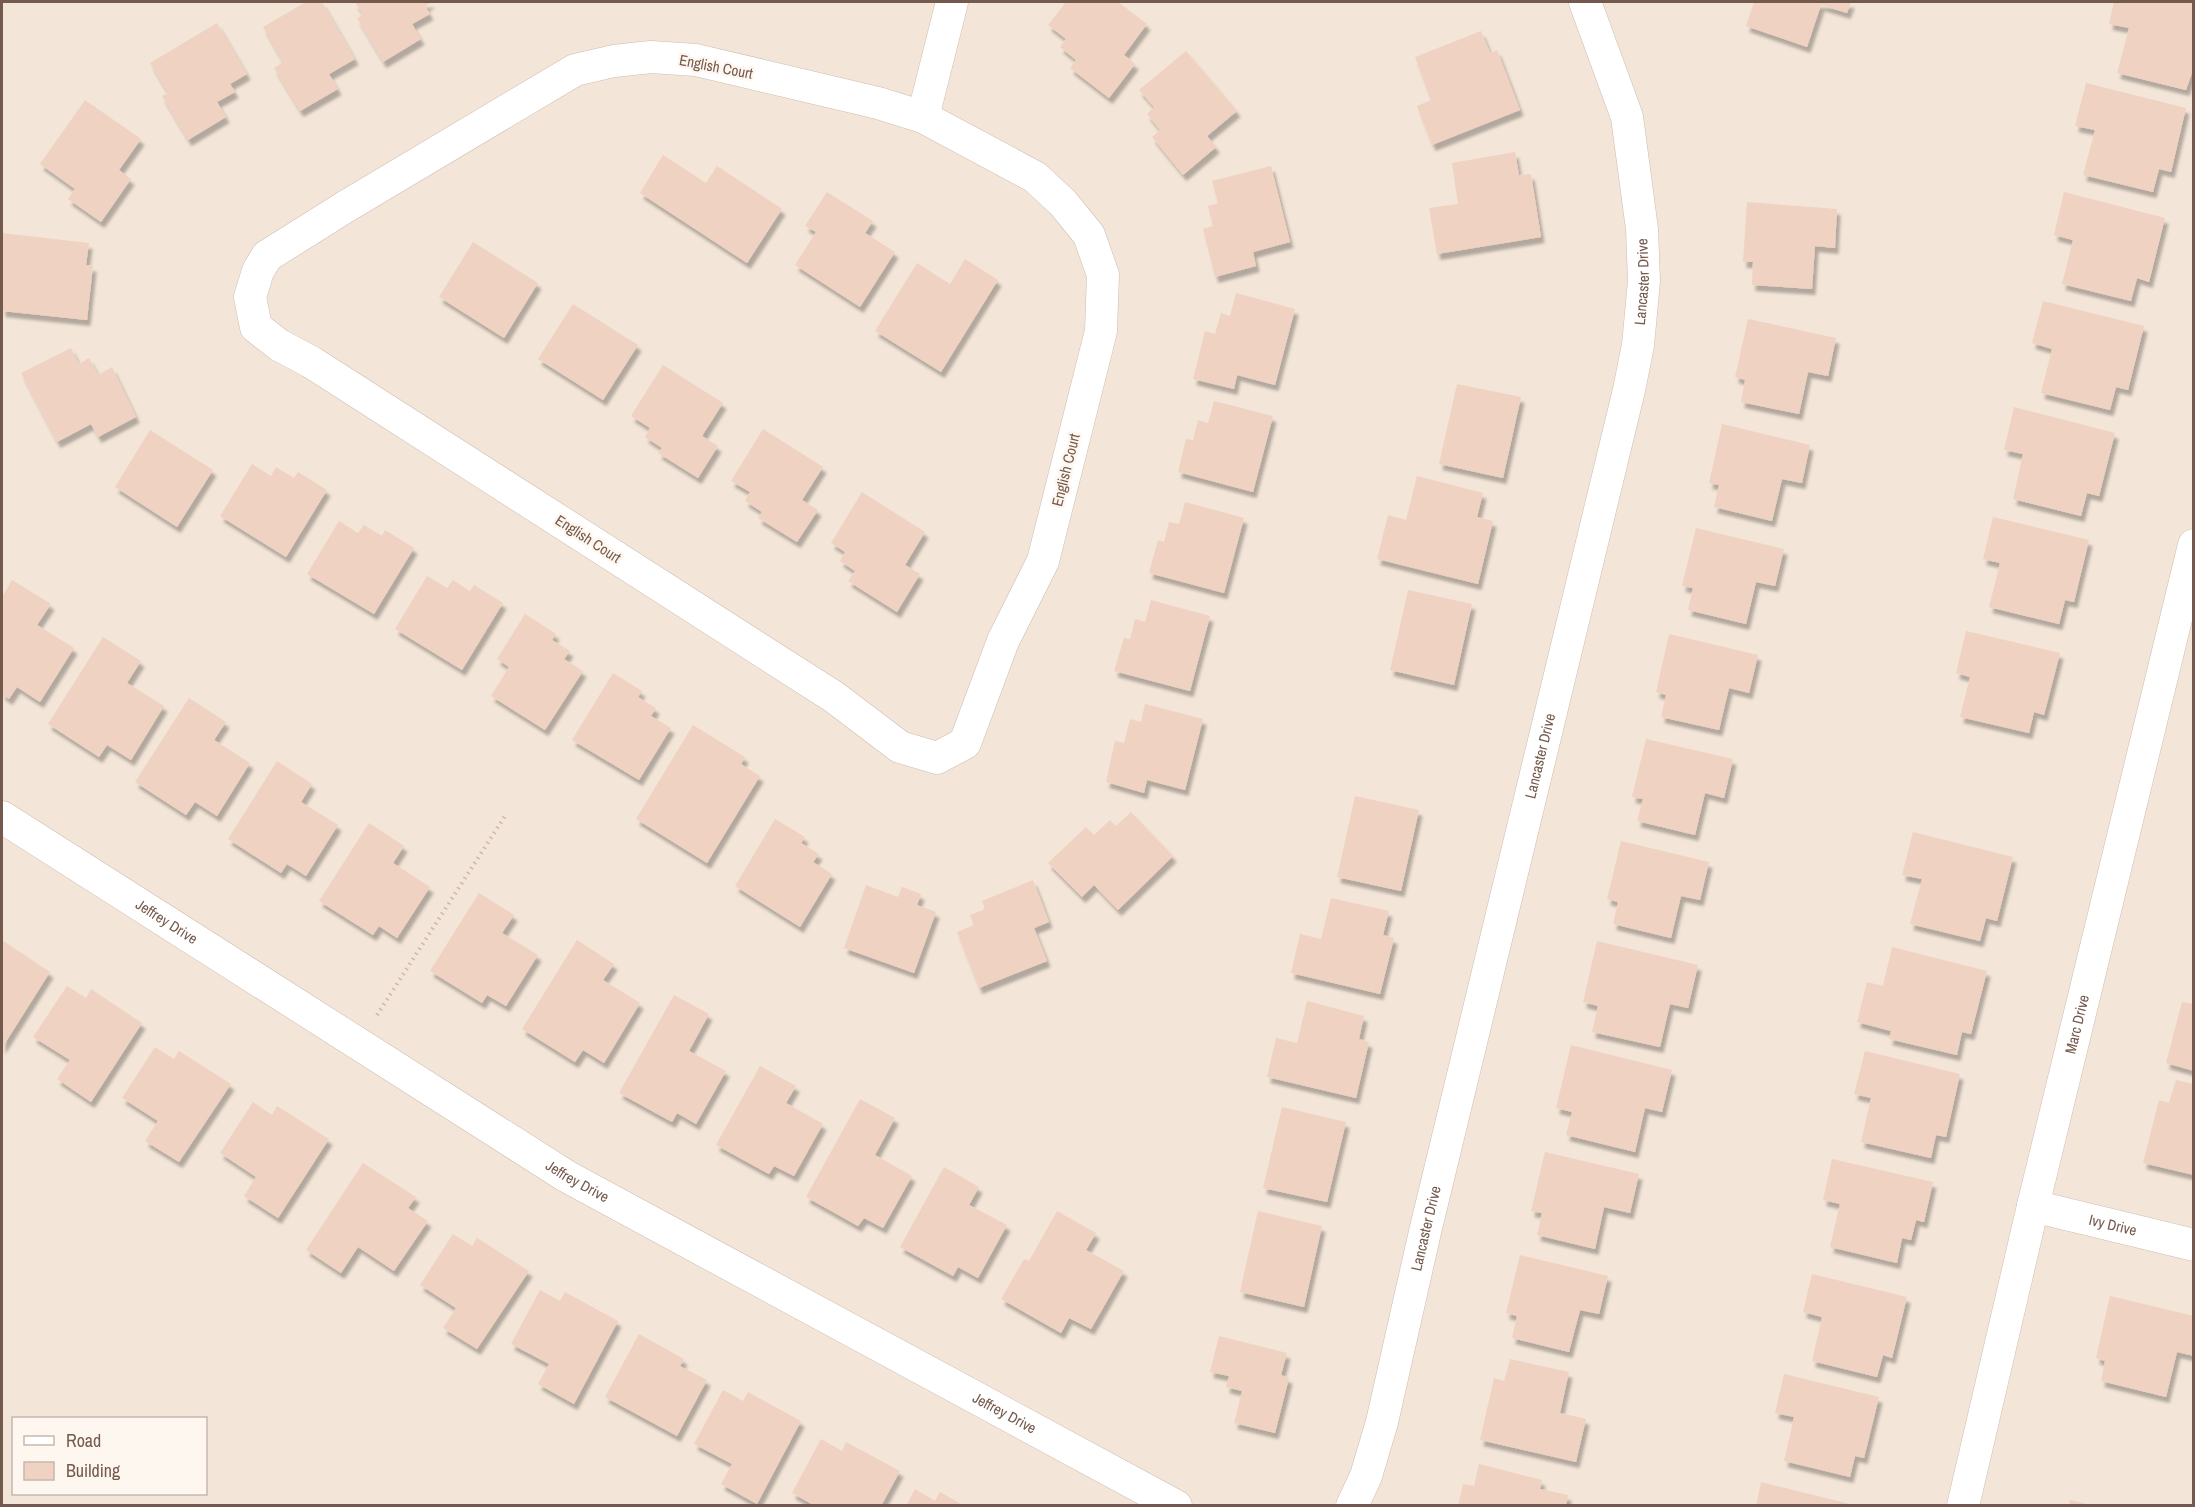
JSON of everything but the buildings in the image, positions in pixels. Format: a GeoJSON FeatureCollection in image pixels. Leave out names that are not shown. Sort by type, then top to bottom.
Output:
{"type":"FeatureCollection","features":[{"type":"Feature","properties":{"kind":"street"},"geometry":{"type":"LineString","coordinates":[[923,117],[952,2]]}},
{"type":"Feature","properties":{"kind":"street","name":"Lancaster Drive"},"geometry":{"type":"LineString","coordinates":[[1352,1506],[1366,1476],[1383,1422],[1428,1221],[1638,345],[1644,281],[1642,229],[1627,117],[1585,2]]}},
{"type":"Feature","properties":{"kind":"street","name":"English Court"},"geometry":{"type":"LineString","coordinates":[[651,57],[696,60],[878,103],[923,117],[1035,177],[1063,203],[1089,235],[1103,275],[1101,331],[1043,561],[1003,641],[965,743],[937,758],[900,747],[834,698],[311,362],[279,345],[256,327],[250,297],[258,271],[267,256],[575,70],[614,61],[651,57]]}},
{"type":"Feature","properties":{"kind":"street","name":"Marc Drive"},"geometry":{"type":"LineString","coordinates":[[1963,1506],[2193,545]]}},
{"type":"Feature","properties":{"kind":"street","name":"Jeffrey Drive"},"geometry":{"type":"LineString","coordinates":[[2,817],[566,1176],[1176,1506]]}},
{"type":"Feature","properties":{"kind":"street","name":"Ivy Drive"},"geometry":{"type":"LineString","coordinates":[[2033,1206],[2193,1245]]}},
{"type":"Feature","properties":{"kind":"path"},"geometry":{"type":"LineString","coordinates":[[356,1043],[383,1007],[505,816]]}},
{"type":"Feature","properties":{"kind":"shaded area"},"geometry":{"type":"Polygon","coordinates":[[[2,2],[2193,2],[2193,1505],[2,1506],[2,2]]]}}]}
